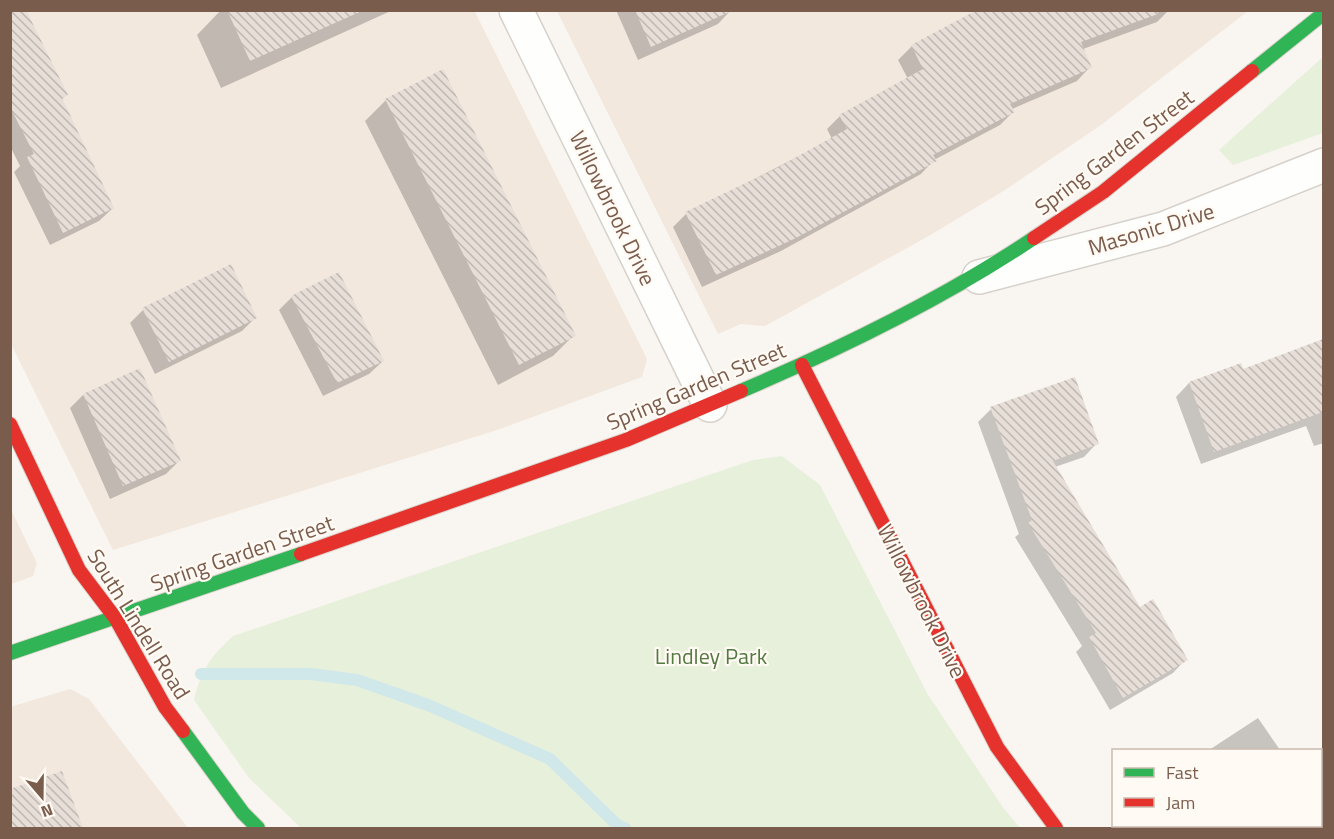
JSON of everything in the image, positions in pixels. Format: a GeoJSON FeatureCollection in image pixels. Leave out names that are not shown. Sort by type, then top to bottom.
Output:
{"type":"FeatureCollection","features":[{"type":"Feature","properties":{"kind":"main road","name":"Spring Garden Street"},"geometry":{"type":"LineString","coordinates":[[10,653],[116,619],[626,440],[802,364],[974,278],[1103,192],[1323,13]]}},
{"type":"Feature","properties":{"kind":"main road","name":"Willowbrook Drive"},"geometry":{"type":"LineString","coordinates":[[802,364],[997,747],[1056,828]]}},
{"type":"Feature","properties":{"kind":"main road","name":"South Lindell Road"},"geometry":{"type":"LineString","coordinates":[[10,424],[79,570],[116,619],[165,707],[243,813],[258,828]]}},
{"type":"Feature","properties":{"kind":"street","name":"Willowbrook Drive"},"geometry":{"type":"LineString","coordinates":[[516,10],[710,405]]}},
{"type":"Feature","properties":{"kind":"street","name":"Masonic Drive"},"geometry":{"type":"LineString","coordinates":[[974,278],[1163,229],[1323,165]]}},
{"type":"Feature","properties":{"kind":"shaded area"},"geometry":{"type":"Polygon","coordinates":[[[474,10],[647,359],[642,377],[497,430],[113,550],[11,344],[11,11],[474,10]]]}},
{"type":"Feature","properties":{"kind":"shaded area"},"geometry":{"type":"Polygon","coordinates":[[[557,11],[1248,11],[1101,125],[1005,190],[927,237],[765,326],[741,324],[718,334],[557,11]]]}},
{"type":"Feature","properties":{"kind":"shaded area"},"geometry":{"type":"Polygon","coordinates":[[[11,510],[37,563],[33,576],[11,584],[11,510]]]}},
{"type":"Feature","properties":{"kind":"shaded area"},"geometry":{"type":"Polygon","coordinates":[[[70,689],[89,699],[188,828],[11,828],[10,707],[70,689]]]}},
{"type":"Feature","properties":{"kind":"green space"},"geometry":{"type":"Polygon","coordinates":[[[1323,57],[1323,133],[1233,165],[1219,150],[1323,57]]]}},
{"type":"Feature","properties":{"kind":"green space","name":"Lindley Park"},"geometry":{"type":"Polygon","coordinates":[[[782,456],[820,485],[927,693],[1002,806],[1020,828],[301,828],[249,778],[194,700],[200,680],[208,665],[233,636],[753,460],[782,456]]]}},
{"type":"Feature","properties":{"kind":"building"},"geometry":{"type":"Polygon","coordinates":[[[10,10],[26,10],[68,95],[62,98],[114,208],[63,233],[27,157],[34,154],[10,107],[10,10]]]}},
{"type":"Feature","properties":{"kind":"building"},"geometry":{"type":"Polygon","coordinates":[[[227,10],[364,10],[250,61],[227,10]]]}},
{"type":"Feature","properties":{"kind":"building"},"geometry":{"type":"Polygon","coordinates":[[[635,10],[734,10],[651,47],[635,10]]]}},
{"type":"Feature","properties":{"kind":"building"},"geometry":{"type":"Polygon","coordinates":[[[977,10],[1157,10],[1158,14],[1081,42],[1092,68],[1010,104],[1015,112],[933,155],[937,161],[796,238],[716,275],[685,212],[775,169],[847,129],[839,115],[923,69],[911,45],[977,10]]]}},
{"type":"Feature","properties":{"kind":"building"},"geometry":{"type":"Polygon","coordinates":[[[443,69],[576,336],[519,365],[385,99],[443,69]]]}},
{"type":"Feature","properties":{"kind":"building"},"geometry":{"type":"Polygon","coordinates":[[[231,264],[257,318],[169,362],[142,308],[231,264]]]}},
{"type":"Feature","properties":{"kind":"building"},"geometry":{"type":"Polygon","coordinates":[[[339,272],[384,361],[337,383],[291,296],[339,272]]]}},
{"type":"Feature","properties":{"kind":"building"},"geometry":{"type":"Polygon","coordinates":[[[1323,339],[1323,412],[1214,452],[1189,382],[1241,363],[1243,369],[1323,339]]]}},
{"type":"Feature","properties":{"kind":"building"},"geometry":{"type":"Polygon","coordinates":[[[140,368],[181,461],[123,486],[83,394],[140,368]]]}},
{"type":"Feature","properties":{"kind":"building"},"geometry":{"type":"Polygon","coordinates":[[[1075,377],[1099,444],[1053,461],[1140,607],[1153,599],[1188,660],[1123,698],[1089,637],[1096,633],[1028,523],[1032,520],[990,407],[1075,377]]]}},
{"type":"Feature","properties":{"kind":"building"},"geometry":{"type":"Polygon","coordinates":[[[62,771],[83,828],[10,828],[10,789],[62,771]]]}},
{"type":"Feature","properties":{"kind":"waterway"},"geometry":{"type":"LineString","coordinates":[[201,674],[311,674],[357,680],[428,705],[550,759],[617,825],[625,828]]}},
{"type":"Feature","properties":{"kind":"traffic: fast"},"geometry":{"type":"LineString","coordinates":[[1252,71],[1324,13]]}},
{"type":"Feature","properties":{"kind":"traffic: fast"},"geometry":{"type":"LineString","coordinates":[[741,391],[817,358],[928,302],[1034,238]]}},
{"type":"Feature","properties":{"kind":"traffic: fast"},"geometry":{"type":"LineString","coordinates":[[10,653],[301,554]]}},
{"type":"Feature","properties":{"kind":"traffic: fast"},"geometry":{"type":"LineString","coordinates":[[183,731],[243,813],[258,828]]}},
{"type":"Feature","properties":{"kind":"traffic: jam"},"geometry":{"type":"LineString","coordinates":[[1034,238],[1103,192],[1252,71]]}},
{"type":"Feature","properties":{"kind":"traffic: jam"},"geometry":{"type":"LineString","coordinates":[[802,365],[997,747],[1056,828]]}},
{"type":"Feature","properties":{"kind":"traffic: jam"},"geometry":{"type":"LineString","coordinates":[[301,554],[626,440],[741,391]]}},
{"type":"Feature","properties":{"kind":"traffic: jam"},"geometry":{"type":"LineString","coordinates":[[10,424],[79,570],[116,619],[165,707],[183,731]]}}]}
